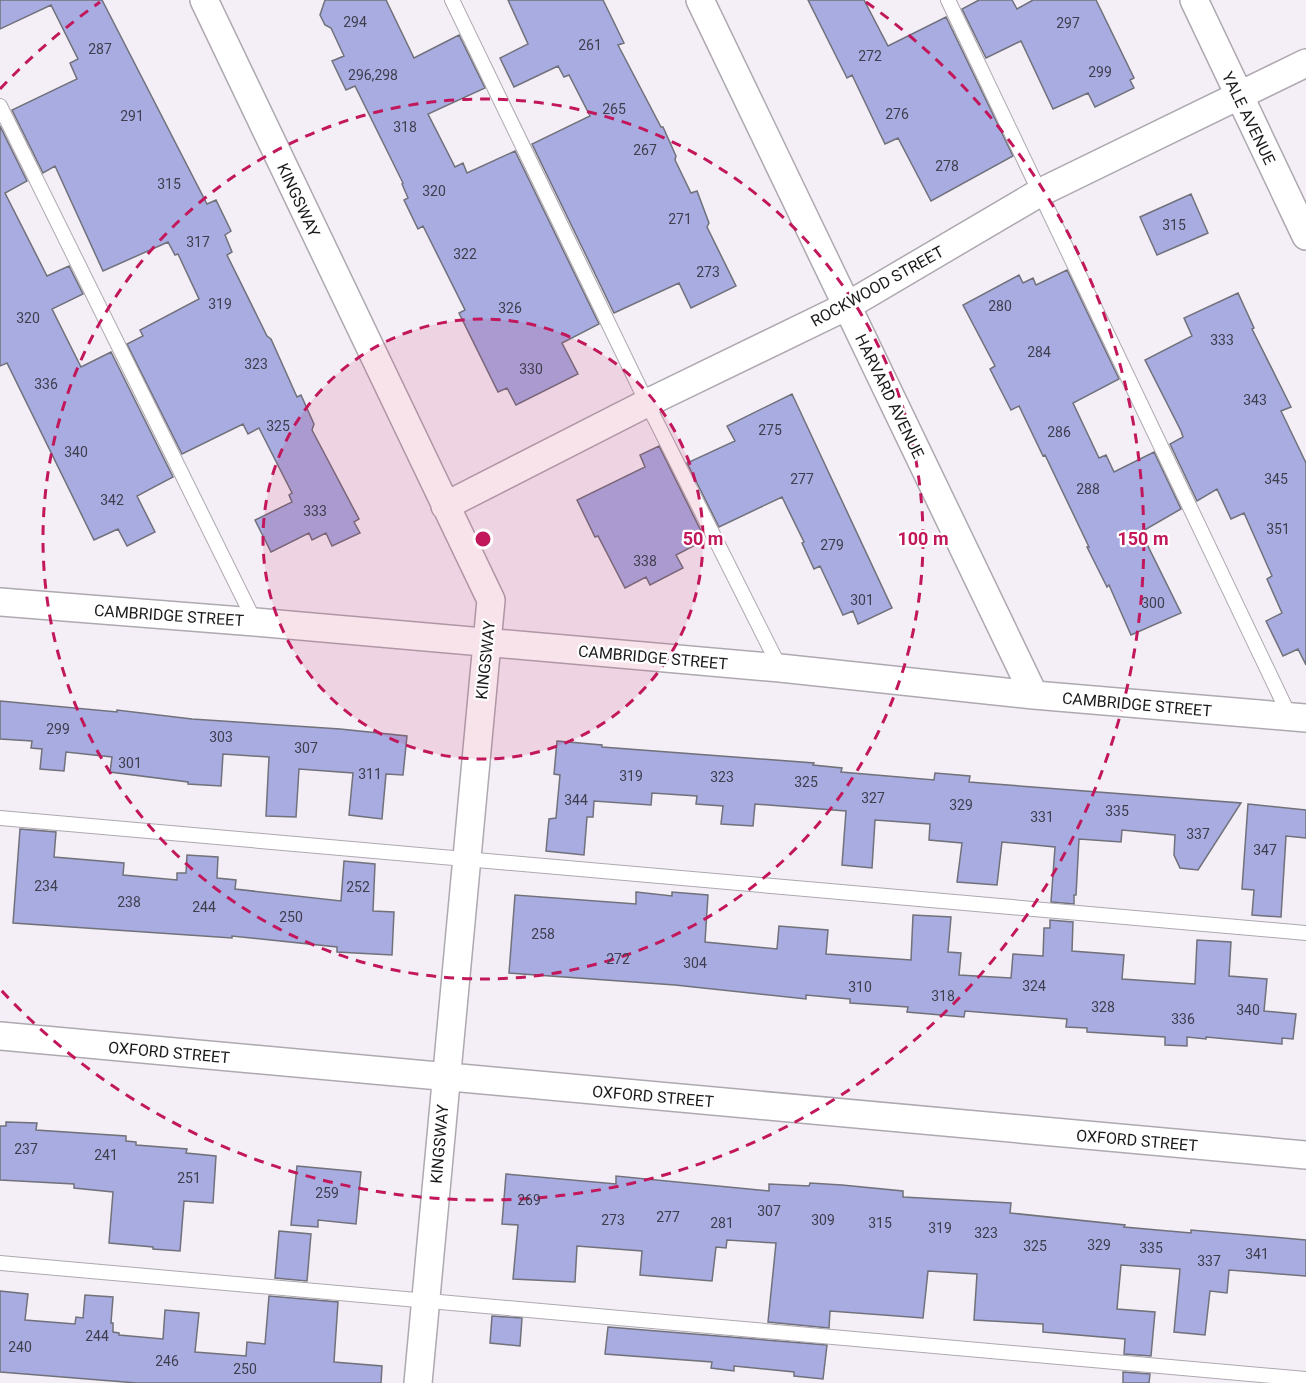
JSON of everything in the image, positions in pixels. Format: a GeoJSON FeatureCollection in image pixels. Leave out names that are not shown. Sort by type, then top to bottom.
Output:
{"type":"FeatureCollection","features":[{"type":"Feature","properties":{"kind":"street","name":"KINGSWAY"},"geometry":{"type":"LineString","coordinates":[[204,0],[491,600],[418,1383]]}},
{"type":"Feature","properties":{"kind":"street","name":"HARVARD AVENUE"},"geometry":{"type":"LineString","coordinates":[[700,0],[1034,695]]}},
{"type":"Feature","properties":{"kind":"street","name":"YALE AVENUE"},"geometry":{"type":"LineString","coordinates":[[1194,0],[1306,236]]}},
{"type":"Feature","properties":{"kind":"street","name":"ROCKWOOD STREET"},"geometry":{"type":"LineString","coordinates":[[445,506],[647,403],[847,306],[1039,193],[1306,63]]}},
{"type":"Feature","properties":{"kind":"street","name":"CAMBRIDGE STREET"},"geometry":{"type":"LineString","coordinates":[[0,602],[780,668],[1034,695],[1298,717]]}},
{"type":"Feature","properties":{"kind":"street","name":"OXFORD STREET"},"geometry":{"type":"LineString","coordinates":[[0,1036],[1306,1155]]}},
{"type":"Feature","properties":{"kind":"lane"},"geometry":{"type":"LineString","coordinates":[[452,0],[647,403],[780,668]]}},
{"type":"Feature","properties":{"kind":"lane"},"geometry":{"type":"LineString","coordinates":[[948,0],[1039,193],[1298,717]]}},
{"type":"Feature","properties":{"kind":"lane"},"geometry":{"type":"LineString","coordinates":[[0,106],[255,622]]}},
{"type":"Feature","properties":{"kind":"lane"},"geometry":{"type":"LineString","coordinates":[[0,818],[1306,933]]}},
{"type":"Feature","properties":{"kind":"lane"},"geometry":{"type":"LineString","coordinates":[[0,1263],[1306,1378]]}},
{"type":"Feature","properties":{"kind":"building"},"geometry":{"type":"Polygon","coordinates":[[[0,0],[102,0],[207,204],[216,200],[231,231],[225,235],[232,252],[227,255],[267,336],[271,339],[297,397],[301,395],[314,424],[312,430],[359,519],[354,522],[360,533],[332,546],[326,533],[312,540],[309,533],[271,552],[255,520],[292,502],[289,495],[292,493],[259,428],[248,434],[243,424],[182,454],[127,344],[143,336],[140,330],[199,299],[178,254],[175,255],[168,242],[103,271],[55,166],[43,173],[12,110],[77,79],[70,63],[78,59],[51,5],[0,29],[0,0]]]}},
{"type":"Feature","properties":{"kind":"building"},"geometry":{"type":"Polygon","coordinates":[[[325,0],[386,0],[414,58],[459,35],[485,88],[428,114],[455,167],[463,163],[467,173],[515,151],[599,324],[562,343],[578,374],[516,405],[507,388],[498,392],[459,313],[465,310],[423,226],[418,229],[404,200],[408,198],[403,183],[355,86],[346,90],[332,61],[344,56],[331,28],[325,25],[320,15],[325,0]]]}},
{"type":"Feature","properties":{"kind":"building"},"geometry":{"type":"Polygon","coordinates":[[[508,0],[603,0],[624,43],[618,45],[663,127],[676,156],[675,160],[691,193],[697,191],[709,223],[707,227],[736,286],[691,308],[679,283],[614,313],[532,144],[590,116],[569,75],[564,77],[558,66],[514,87],[500,58],[528,44],[508,0]]]}},
{"type":"Feature","properties":{"kind":"building"},"geometry":{"type":"Polygon","coordinates":[[[808,0],[864,0],[888,46],[946,17],[1013,156],[931,201],[898,138],[885,144],[852,75],[847,78],[808,0]]]}},
{"type":"Feature","properties":{"kind":"building"},"geometry":{"type":"Polygon","coordinates":[[[979,0],[1012,0],[1017,9],[1033,0],[1096,0],[1134,78],[1130,80],[1134,88],[1095,107],[1088,93],[1053,109],[1021,41],[986,58],[962,9],[979,0]]]}},
{"type":"Feature","properties":{"kind":"building"},"geometry":{"type":"Polygon","coordinates":[[[0,126],[27,181],[5,193],[47,276],[69,266],[83,294],[52,309],[81,367],[111,352],[173,477],[137,496],[155,532],[127,546],[118,529],[94,540],[7,363],[0,366],[0,126]]]}},
{"type":"Feature","properties":{"kind":"building"},"geometry":{"type":"Polygon","coordinates":[[[1191,194],[1208,233],[1157,255],[1140,217],[1191,194]]]}},
{"type":"Feature","properties":{"kind":"building"},"geometry":{"type":"Polygon","coordinates":[[[1067,270],[1119,379],[1073,403],[1099,458],[1106,455],[1114,472],[1154,452],[1181,509],[1141,532],[1181,613],[1131,635],[1045,455],[1043,456],[1019,406],[1011,410],[990,369],[995,366],[963,305],[1019,275],[1023,283],[1033,278],[1036,285],[1067,270]]]}},
{"type":"Feature","properties":{"kind":"building"},"geometry":{"type":"Polygon","coordinates":[[[1238,293],[1254,328],[1252,329],[1291,407],[1281,411],[1306,463],[1306,665],[1298,649],[1283,656],[1266,621],[1282,613],[1267,579],[1272,576],[1244,513],[1231,519],[1217,489],[1197,501],[1170,444],[1183,437],[1181,431],[1145,360],[1192,336],[1184,318],[1238,293]]]}},
{"type":"Feature","properties":{"kind":"building"},"geometry":{"type":"Polygon","coordinates":[[[792,394],[892,608],[858,624],[853,611],[843,615],[820,566],[814,569],[802,543],[804,542],[782,497],[719,527],[687,463],[735,441],[727,426],[792,394]]]}},
{"type":"Feature","properties":{"kind":"building"},"geometry":{"type":"Polygon","coordinates":[[[659,446],[703,535],[701,536],[703,541],[676,555],[683,568],[650,585],[646,577],[625,588],[598,536],[595,537],[577,500],[645,467],[640,455],[659,446]]]}},
{"type":"Feature","properties":{"kind":"building"},"geometry":{"type":"Polygon","coordinates":[[[0,701],[407,736],[403,775],[386,774],[382,819],[349,815],[353,773],[299,769],[296,817],[266,816],[269,757],[223,754],[221,786],[188,784],[188,782],[110,772],[112,757],[66,752],[64,771],[40,769],[42,749],[31,748],[32,741],[0,739],[0,701]]]}},
{"type":"Feature","properties":{"kind":"building"},"geometry":{"type":"Polygon","coordinates":[[[557,741],[602,745],[602,747],[814,763],[813,765],[842,768],[841,772],[934,780],[935,773],[970,776],[969,782],[1241,803],[1198,870],[1180,868],[1174,855],[1175,835],[1122,830],[1121,842],[1079,839],[1074,904],[1051,902],[1055,847],[1002,842],[997,885],[957,882],[962,843],[929,840],[930,824],[875,820],[872,868],[842,865],[846,811],[755,804],[753,826],[721,824],[723,806],[696,804],[697,796],[652,793],[651,805],[594,801],[593,817],[587,817],[584,855],[546,851],[549,819],[556,818],[560,775],[554,774],[557,741]]]}},
{"type":"Feature","properties":{"kind":"building"},"geometry":{"type":"Polygon","coordinates":[[[1248,804],[1306,810],[1306,838],[1286,836],[1281,917],[1252,915],[1254,890],[1242,889],[1248,804]]]}},
{"type":"Feature","properties":{"kind":"building"},"geometry":{"type":"Polygon","coordinates":[[[20,829],[56,832],[54,857],[124,863],[123,875],[177,880],[177,873],[186,873],[187,855],[218,857],[217,878],[236,880],[235,889],[341,901],[344,861],[375,864],[373,911],[394,912],[392,955],[337,952],[337,947],[232,936],[232,938],[13,923],[20,829]]]}},
{"type":"Feature","properties":{"kind":"building"},"geometry":{"type":"Polygon","coordinates":[[[636,892],[672,896],[672,892],[708,895],[705,942],[777,949],[779,926],[828,930],[826,954],[911,960],[913,915],[951,917],[948,952],[961,953],[959,975],[1011,978],[1013,954],[1043,956],[1044,928],[1050,928],[1050,920],[1073,922],[1072,951],[1124,955],[1122,979],[1195,984],[1197,940],[1231,942],[1229,976],[1267,979],[1264,1011],[1296,1014],[1293,1039],[1282,1038],[1282,1044],[1187,1037],[1187,1046],[1165,1045],[1165,1037],[1087,1032],[1087,1028],[1066,1027],[1067,1019],[965,1011],[964,1017],[907,1012],[908,1007],[850,1003],[850,999],[806,995],[806,999],[675,985],[509,973],[515,895],[636,904],[636,892]]]}},
{"type":"Feature","properties":{"kind":"building"},"geometry":{"type":"Polygon","coordinates":[[[6,1122],[37,1123],[36,1130],[126,1136],[126,1141],[136,1142],[136,1145],[187,1149],[186,1153],[216,1156],[213,1203],[184,1201],[180,1251],[109,1243],[113,1192],[74,1188],[74,1184],[0,1180],[0,1126],[6,1126],[6,1122]]]}},
{"type":"Feature","properties":{"kind":"building"},"geometry":{"type":"Polygon","coordinates":[[[297,1166],[361,1172],[356,1224],[318,1220],[318,1227],[291,1225],[297,1166]]]}},
{"type":"Feature","properties":{"kind":"building"},"geometry":{"type":"Polygon","coordinates":[[[506,1174],[616,1184],[616,1176],[769,1191],[769,1184],[842,1185],[903,1191],[903,1197],[1011,1203],[1010,1213],[1125,1225],[1124,1227],[1306,1240],[1306,1276],[1229,1270],[1227,1293],[1210,1291],[1205,1335],[1174,1332],[1180,1269],[1121,1265],[1117,1309],[1155,1312],[1151,1356],[1124,1354],[1125,1339],[1043,1332],[1043,1324],[974,1320],[977,1274],[928,1271],[923,1318],[830,1311],[829,1328],[768,1322],[776,1243],[727,1240],[726,1248],[716,1247],[712,1281],[640,1275],[642,1251],[577,1246],[575,1282],[513,1279],[518,1225],[502,1224],[506,1174]]]}},
{"type":"Feature","properties":{"kind":"building"},"geometry":{"type":"Polygon","coordinates":[[[279,1231],[311,1234],[307,1281],[275,1278],[279,1231]]]}},
{"type":"Feature","properties":{"kind":"building"},"geometry":{"type":"Polygon","coordinates":[[[0,1291],[28,1294],[25,1320],[75,1324],[76,1317],[83,1318],[85,1295],[113,1297],[111,1323],[113,1323],[113,1332],[119,1335],[163,1339],[165,1310],[199,1313],[195,1352],[246,1356],[247,1342],[265,1344],[269,1296],[338,1302],[334,1362],[382,1366],[381,1383],[137,1383],[0,1372],[0,1291]]]}},
{"type":"Feature","properties":{"kind":"building"},"geometry":{"type":"Polygon","coordinates":[[[492,1316],[522,1318],[520,1346],[490,1343],[492,1316]]]}},
{"type":"Feature","properties":{"kind":"building"},"geometry":{"type":"Polygon","coordinates":[[[608,1327],[827,1345],[823,1379],[794,1376],[794,1372],[734,1366],[734,1371],[711,1368],[712,1362],[605,1354],[608,1327]]]}},
{"type":"Feature","properties":{"kind":"building"},"geometry":{"type":"Polygon","coordinates":[[[1123,1372],[1150,1374],[1149,1383],[1123,1383],[1123,1372]]]}}]}
